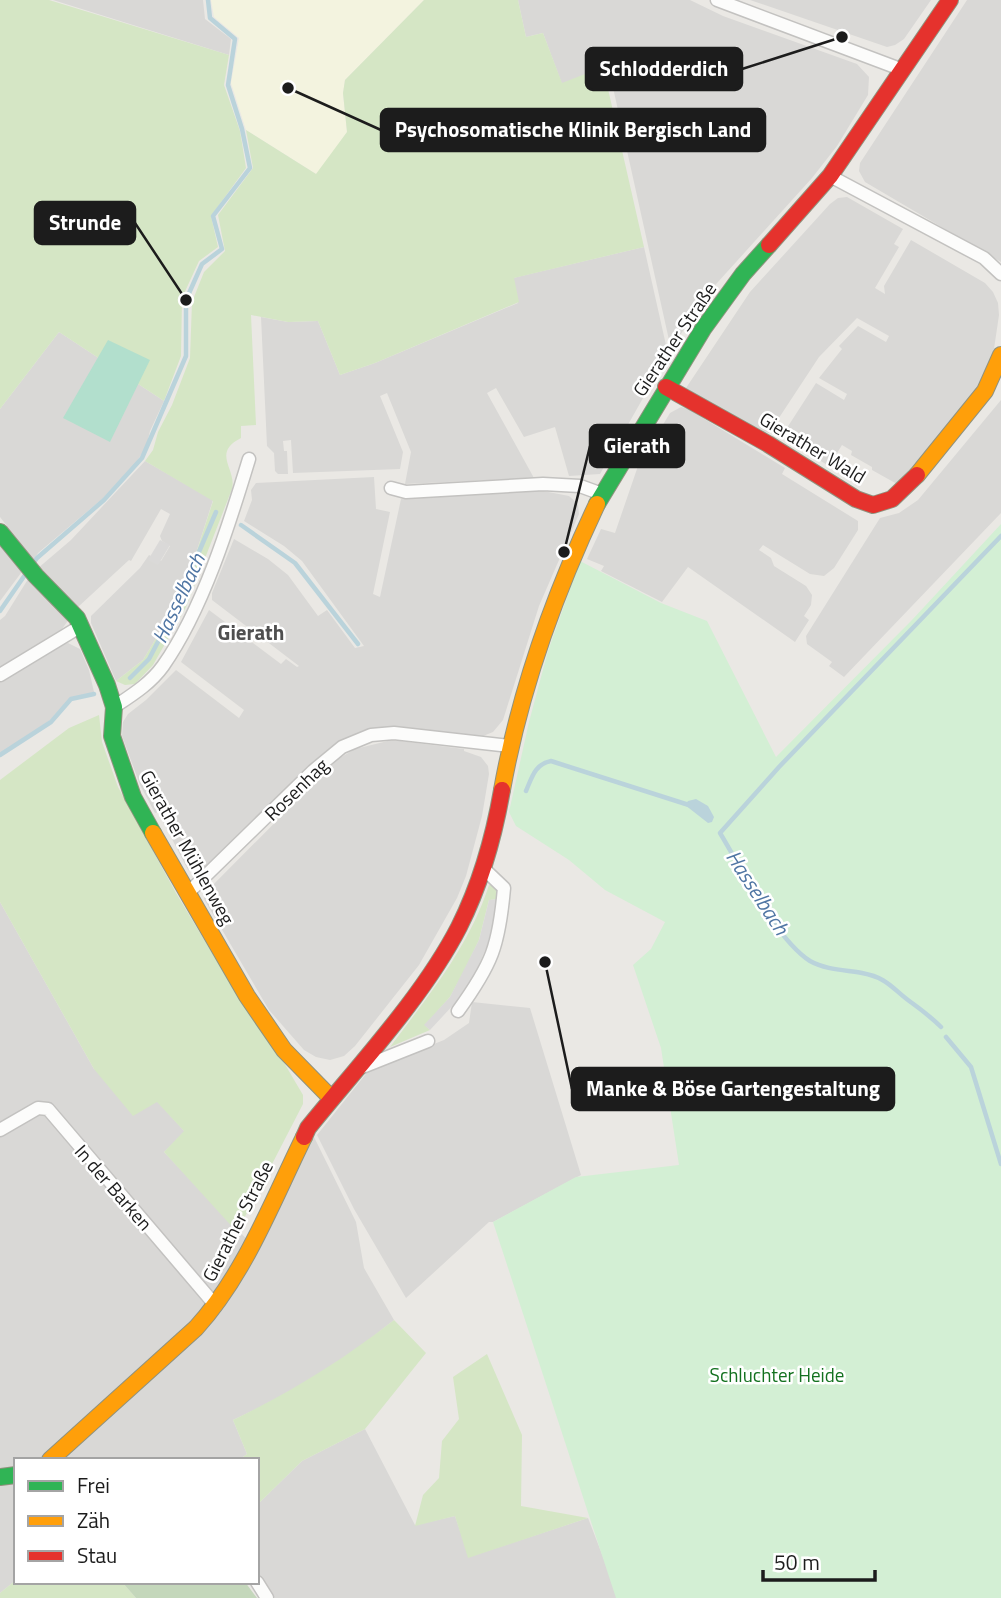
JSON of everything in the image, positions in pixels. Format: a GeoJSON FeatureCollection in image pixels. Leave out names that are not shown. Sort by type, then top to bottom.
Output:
{"type":"FeatureCollection","features":[{"type":"Feature","properties":{"kind":"street"},"geometry":{"type":"LineString","coordinates":[[717,0],[903,70]]}},
{"type":"Feature","properties":{"kind":"street","name":"Gierather Straße"},"geometry":{"type":"LineString","coordinates":[[53,1458],[216,1306],[241,1266],[308,1128],[424,984],[459,927],[483,868],[500,803],[510,746],[541,642],[570,561],[602,494],[666,387],[743,274],[830,176],[950,0]]}},
{"type":"Feature","properties":{"kind":"street"},"geometry":{"type":"LineString","coordinates":[[830,176],[984,258],[1001,274]]}},
{"type":"Feature","properties":{"kind":"street","name":"Gierather Wald"},"geometry":{"type":"LineString","coordinates":[[666,387],[768,444],[856,499],[873,505],[892,499],[911,483],[985,391],[1001,355]]}},
{"type":"Feature","properties":{"kind":"street"},"geometry":{"type":"LineString","coordinates":[[114,707],[140,690],[163,666],[188,622],[235,506],[249,459]]}},
{"type":"Feature","properties":{"kind":"street"},"geometry":{"type":"LineString","coordinates":[[391,488],[405,492],[543,484],[580,486],[602,494]]}},
{"type":"Feature","properties":{"kind":"street","name":"Gierather Mühlenweg"},"geometry":{"type":"LineString","coordinates":[[0,531],[36,576],[73,612],[107,685],[114,707],[112,736],[133,797],[247,996],[284,1050],[331,1098]]}},
{"type":"Feature","properties":{"kind":"street"},"geometry":{"type":"LineString","coordinates":[[0,675],[81,626]]}},
{"type":"Feature","properties":{"kind":"street","name":"Rosenhag"},"geometry":{"type":"LineString","coordinates":[[188,893],[313,771],[342,747],[371,735],[394,733],[510,746]]}},
{"type":"Feature","properties":{"kind":"street"},"geometry":{"type":"LineString","coordinates":[[458,1011],[488,967],[500,930],[504,888],[483,868]]}},
{"type":"Feature","properties":{"kind":"street","name":"Gierather Straße"},"geometry":{"type":"LineString","coordinates":[[352,1072],[428,1041]]}},
{"type":"Feature","properties":{"kind":"street","name":"In der Barken"},"geometry":{"type":"LineString","coordinates":[[0,1130],[38,1108],[48,1110],[216,1306]]}},
{"type":"Feature","properties":{"kind":"shaded area"},"geometry":{"type":"Polygon","coordinates":[[[53,0],[203,0],[205,19],[231,39],[229,55],[53,0]]]}},
{"type":"Feature","properties":{"kind":"shaded area"},"geometry":{"type":"Polygon","coordinates":[[[211,0],[424,0],[345,80],[343,94],[347,132],[316,174],[246,130],[231,83],[239,38],[214,17],[211,0]]]}},
{"type":"Feature","properties":{"kind":"shaded area"},"geometry":{"type":"Polygon","coordinates":[[[518,0],[690,0],[723,16],[857,64],[869,77],[868,95],[837,146],[812,178],[708,293],[671,349],[608,65],[562,84],[543,33],[526,37],[518,0]]]}},
{"type":"Feature","properties":{"kind":"shaded area"},"geometry":{"type":"Polygon","coordinates":[[[750,0],[931,0],[904,39],[887,47],[750,0]]]}},
{"type":"Feature","properties":{"kind":"shaded area"},"geometry":{"type":"Polygon","coordinates":[[[967,0],[1001,0],[1001,262],[865,182],[859,171],[860,163],[967,0]]]}},
{"type":"Feature","properties":{"kind":"shaded area"},"geometry":{"type":"Polygon","coordinates":[[[847,197],[903,229],[894,244],[899,247],[875,288],[885,294],[884,286],[911,240],[985,283],[998,303],[994,349],[989,366],[973,395],[897,484],[872,470],[872,467],[851,455],[852,451],[842,445],[829,466],[785,439],[783,434],[816,383],[844,400],[847,394],[819,378],[842,349],[839,346],[858,326],[886,342],[889,336],[857,318],[819,357],[769,433],[740,421],[686,388],[750,292],[830,204],[838,198],[847,197]]]}},
{"type":"Feature","properties":{"kind":"shaded area"},"geometry":{"type":"Polygon","coordinates":[[[644,247],[668,354],[600,474],[569,476],[555,427],[524,437],[496,388],[487,393],[534,478],[405,484],[411,452],[387,393],[380,396],[403,452],[400,469],[293,473],[291,440],[283,441],[284,451],[287,451],[288,474],[278,474],[275,471],[274,453],[267,446],[261,317],[288,322],[318,321],[340,375],[518,303],[513,278],[644,247]]]}},
{"type":"Feature","properties":{"kind":"shaded area"},"geometry":{"type":"Polygon","coordinates":[[[59,332],[164,401],[150,431],[146,448],[134,465],[102,499],[38,553],[32,562],[0,517],[0,409],[59,332]]]}},
{"type":"Feature","properties":{"kind":"shaded area"},"geometry":{"type":"Polygon","coordinates":[[[1001,400],[1001,513],[844,677],[829,666],[832,662],[807,644],[806,636],[880,518],[899,513],[918,500],[1001,400]]]}},
{"type":"Feature","properties":{"kind":"shaded area"},"geometry":{"type":"Polygon","coordinates":[[[681,407],[785,468],[782,474],[858,521],[858,530],[834,568],[824,576],[810,574],[763,545],[759,550],[771,558],[774,566],[806,586],[812,595],[811,605],[804,616],[809,620],[795,642],[688,567],[662,602],[601,571],[604,566],[587,559],[601,529],[615,533],[638,466],[670,413],[681,407]]]}},
{"type":"Feature","properties":{"kind":"shaded area"},"geometry":{"type":"Polygon","coordinates":[[[145,461],[213,500],[189,575],[170,615],[143,660],[116,681],[91,623],[91,616],[140,568],[149,555],[161,561],[170,546],[162,541],[160,536],[170,514],[161,509],[131,561],[78,607],[37,569],[71,540],[145,461]]]}},
{"type":"Feature","properties":{"kind":"shaded area"},"geometry":{"type":"Polygon","coordinates":[[[374,477],[376,509],[390,512],[373,594],[380,597],[401,499],[420,494],[533,489],[569,496],[578,504],[579,514],[539,606],[503,720],[493,732],[483,736],[391,726],[349,737],[316,760],[205,872],[194,874],[188,870],[158,812],[155,813],[140,785],[122,736],[123,722],[128,714],[176,670],[239,718],[244,710],[181,662],[209,610],[281,664],[286,659],[299,666],[212,600],[212,593],[234,539],[268,559],[288,575],[318,616],[327,610],[355,648],[364,646],[302,561],[284,546],[244,521],[252,500],[251,490],[256,483],[374,477]]]}},
{"type":"Feature","properties":{"kind":"shaded area"},"geometry":{"type":"Polygon","coordinates":[[[0,540],[24,569],[0,601],[0,540]]]}},
{"type":"Feature","properties":{"kind":"shaded area"},"geometry":{"type":"Polygon","coordinates":[[[160,540],[170,545],[158,565],[148,560],[160,540]]]}},
{"type":"Feature","properties":{"kind":"shaded area"},"geometry":{"type":"Polygon","coordinates":[[[30,576],[67,616],[67,622],[62,629],[0,668],[0,620],[30,576]]]}},
{"type":"Feature","properties":{"kind":"shaded area"},"geometry":{"type":"Polygon","coordinates":[[[68,643],[80,649],[94,692],[70,698],[50,720],[17,745],[0,753],[0,681],[60,645],[68,643]]]}},
{"type":"Feature","properties":{"kind":"shaded area"},"geometry":{"type":"Polygon","coordinates":[[[392,740],[464,749],[481,757],[488,766],[489,774],[482,816],[466,876],[457,898],[419,965],[355,1046],[344,1056],[330,1060],[316,1057],[304,1050],[269,1010],[204,899],[204,894],[338,759],[355,749],[392,740]]]}},
{"type":"Feature","properties":{"kind":"shaded area"},"geometry":{"type":"Polygon","coordinates":[[[499,899],[487,946],[473,978],[456,1002],[430,1030],[424,1025],[450,997],[479,940],[489,900],[499,899]]]}},
{"type":"Feature","properties":{"kind":"shaded area"},"geometry":{"type":"Polygon","coordinates":[[[0,902],[94,1069],[157,1101],[185,1132],[164,1152],[257,1250],[314,1137],[356,1222],[364,1268],[394,1320],[351,1354],[289,1393],[233,1420],[247,1454],[242,1458],[14,1458],[14,1582],[0,1593],[0,902]]]}},
{"type":"Feature","properties":{"kind":"shaded area"},"geometry":{"type":"Polygon","coordinates":[[[472,1002],[530,1008],[581,1175],[489,1222],[406,1298],[354,1209],[317,1135],[369,1070],[444,1040],[469,1023],[472,1002]]]}},
{"type":"Feature","properties":{"kind":"shaded area"},"geometry":{"type":"Polygon","coordinates":[[[365,1429],[415,1525],[455,1516],[469,1557],[588,1518],[619,1598],[275,1598],[259,1576],[259,1503],[302,1461],[365,1429]]]}},
{"type":"Feature","properties":{"kind":"shaded area"},"geometry":{"type":"Polygon","coordinates":[[[124,1584],[246,1584],[257,1598],[136,1598],[124,1584]]]}},
{"type":"Feature","properties":{"kind":"green space"},"geometry":{"type":"Polygon","coordinates":[[[0,0],[49,0],[229,55],[224,85],[240,131],[246,168],[211,216],[218,247],[199,261],[182,298],[181,356],[164,401],[59,332],[0,409],[0,0]]]}},
{"type":"Feature","properties":{"kind":"green space"},"geometry":{"type":"Polygon","coordinates":[[[424,0],[518,0],[526,37],[543,33],[562,83],[603,67],[644,247],[514,278],[519,302],[375,363],[340,375],[318,321],[288,322],[251,315],[256,425],[241,426],[241,438],[228,449],[226,455],[233,482],[232,489],[186,607],[153,665],[135,684],[125,685],[116,681],[143,660],[170,615],[189,575],[213,501],[145,461],[153,450],[190,358],[192,302],[204,272],[225,251],[218,215],[253,168],[246,130],[316,174],[347,132],[343,93],[345,80],[424,0]]]}},
{"type":"Feature","properties":{"kind":"green space"},"geometry":{"type":"Polygon","coordinates":[[[108,340],[150,360],[110,442],[63,418],[108,340]]]}},
{"type":"Feature","properties":{"kind":"green space","name":"Schluchter Heide"},"geometry":{"type":"Polygon","coordinates":[[[1001,524],[1001,1598],[616,1598],[493,1222],[576,1177],[679,1165],[661,1048],[633,965],[651,949],[665,922],[605,890],[569,860],[516,826],[509,812],[548,651],[580,561],[661,603],[707,621],[776,757],[912,620],[1001,524]]]}},
{"type":"Feature","properties":{"kind":"green space"},"geometry":{"type":"Polygon","coordinates":[[[99,715],[102,742],[118,787],[176,893],[239,998],[303,1095],[303,1104],[237,1232],[164,1152],[184,1131],[157,1102],[133,1116],[94,1069],[0,902],[0,780],[69,728],[99,715]]]}},
{"type":"Feature","properties":{"kind":"green space"},"geometry":{"type":"Polygon","coordinates":[[[489,885],[495,886],[500,892],[499,899],[489,900],[479,940],[450,997],[425,1025],[430,1030],[390,1047],[459,950],[481,908],[489,885]]]}},
{"type":"Feature","properties":{"kind":"green space"},"geometry":{"type":"Polygon","coordinates":[[[394,1320],[426,1353],[365,1429],[302,1461],[259,1503],[259,1458],[242,1458],[247,1454],[233,1420],[276,1398],[355,1349],[394,1320]]]}},
{"type":"Feature","properties":{"kind":"green space"},"geometry":{"type":"Polygon","coordinates":[[[487,1354],[522,1435],[521,1506],[588,1518],[468,1558],[455,1516],[415,1526],[423,1495],[439,1478],[442,1441],[459,1419],[453,1377],[487,1354]]]}},
{"type":"Feature","properties":{"kind":"green space"},"geometry":{"type":"Polygon","coordinates":[[[14,1582],[14,1584],[124,1584],[136,1598],[0,1598],[0,1593],[14,1582]]]}},
{"type":"Feature","properties":{"kind":"water"},"geometry":{"type":"Polygon","coordinates":[[[696,799],[708,806],[714,817],[712,822],[708,823],[685,805],[696,799]]]}},
{"type":"Feature","properties":{"kind":"waterway"},"geometry":{"type":"LineString","coordinates":[[32,565],[104,500],[142,458],[186,356],[186,300],[202,264],[222,249],[213,216],[250,168],[242,129],[228,85],[235,39],[210,18],[208,0]]}},
{"type":"Feature","properties":{"kind":"waterway","name":"Hasselbach"},"geometry":{"type":"LineString","coordinates":[[130,678],[149,659],[172,615],[216,512]]}},
{"type":"Feature","properties":{"kind":"waterway","name":"Hasselbach"},"geometry":{"type":"LineString","coordinates":[[241,525],[295,563],[358,644]]}},
{"type":"Feature","properties":{"kind":"waterway"},"geometry":{"type":"LineString","coordinates":[[941,1027],[879,978],[822,966],[810,961],[797,950],[760,902],[720,833],[779,767],[1001,536]]}},
{"type":"Feature","properties":{"kind":"waterway"},"geometry":{"type":"LineString","coordinates":[[0,611],[27,572]]}},
{"type":"Feature","properties":{"kind":"waterway","name":"Hasselbach"},"geometry":{"type":"LineString","coordinates":[[0,755],[51,722],[71,699],[94,694]]}},
{"type":"Feature","properties":{"kind":"waterway","name":"Hasselbach"},"geometry":{"type":"LineString","coordinates":[[526,791],[538,768],[551,761],[692,806]]}},
{"type":"Feature","properties":{"kind":"waterway","name":"Hasselbach"},"geometry":{"type":"LineString","coordinates":[[946,1037],[971,1067],[1001,1164]]}},
{"type":"Feature","properties":{"kind":"traffic: fast"},"geometry":{"type":"LineString","coordinates":[[597,504],[703,329],[743,274],[769,245]]}},
{"type":"Feature","properties":{"kind":"traffic: fast"},"geometry":{"type":"LineString","coordinates":[[0,532],[36,576],[77,618],[114,707],[112,736],[133,797],[153,833]]}},
{"type":"Feature","properties":{"kind":"traffic: fast"},"geometry":{"type":"LineString","coordinates":[[0,1477],[14,1475]]}},
{"type":"Feature","properties":{"kind":"traffic: slow"},"geometry":{"type":"LineString","coordinates":[[917,475],[985,391],[1001,355]]}},
{"type":"Feature","properties":{"kind":"traffic: slow"},"geometry":{"type":"LineString","coordinates":[[502,790],[518,716],[540,644],[597,504]]}},
{"type":"Feature","properties":{"kind":"traffic: slow"},"geometry":{"type":"LineString","coordinates":[[153,833],[247,996],[284,1050],[331,1098]]}},
{"type":"Feature","properties":{"kind":"traffic: slow"},"geometry":{"type":"LineString","coordinates":[[52,1458],[196,1328],[213,1307],[229,1285],[256,1237],[304,1137]]}},
{"type":"Feature","properties":{"kind":"traffic: jam"},"geometry":{"type":"LineString","coordinates":[[769,245],[830,176],[950,0]]}},
{"type":"Feature","properties":{"kind":"traffic: jam"},"geometry":{"type":"LineString","coordinates":[[666,387],[768,444],[856,499],[873,505],[892,499],[917,475]]}},
{"type":"Feature","properties":{"kind":"traffic: jam"},"geometry":{"type":"LineString","coordinates":[[304,1137],[308,1128],[409,1005],[459,927],[480,877],[502,790]]}},
{"type":"Feature","properties":{"kind":"place","name":"Schlodderdich"},"geometry":{"type":"Point","coordinates":[842,37]}},
{"type":"Feature","properties":{"kind":"place","name":"Psychosomatische Klinik Bergisch Land"},"geometry":{"type":"Point","coordinates":[288,88]}},
{"type":"Feature","properties":{"kind":"place","name":"Strunde"},"geometry":{"type":"Point","coordinates":[186,300]}},
{"type":"Feature","properties":{"kind":"place","name":"Gierath"},"geometry":{"type":"Point","coordinates":[564,552]}},
{"type":"Feature","properties":{"kind":"place","name":"Manke & Böse Gartengestaltung"},"geometry":{"type":"Point","coordinates":[545,962]}},
{"type":"Feature","properties":{"kind":"district","name":"Gierath"},"geometry":{"type":"Point","coordinates":[251,632]}}]}
